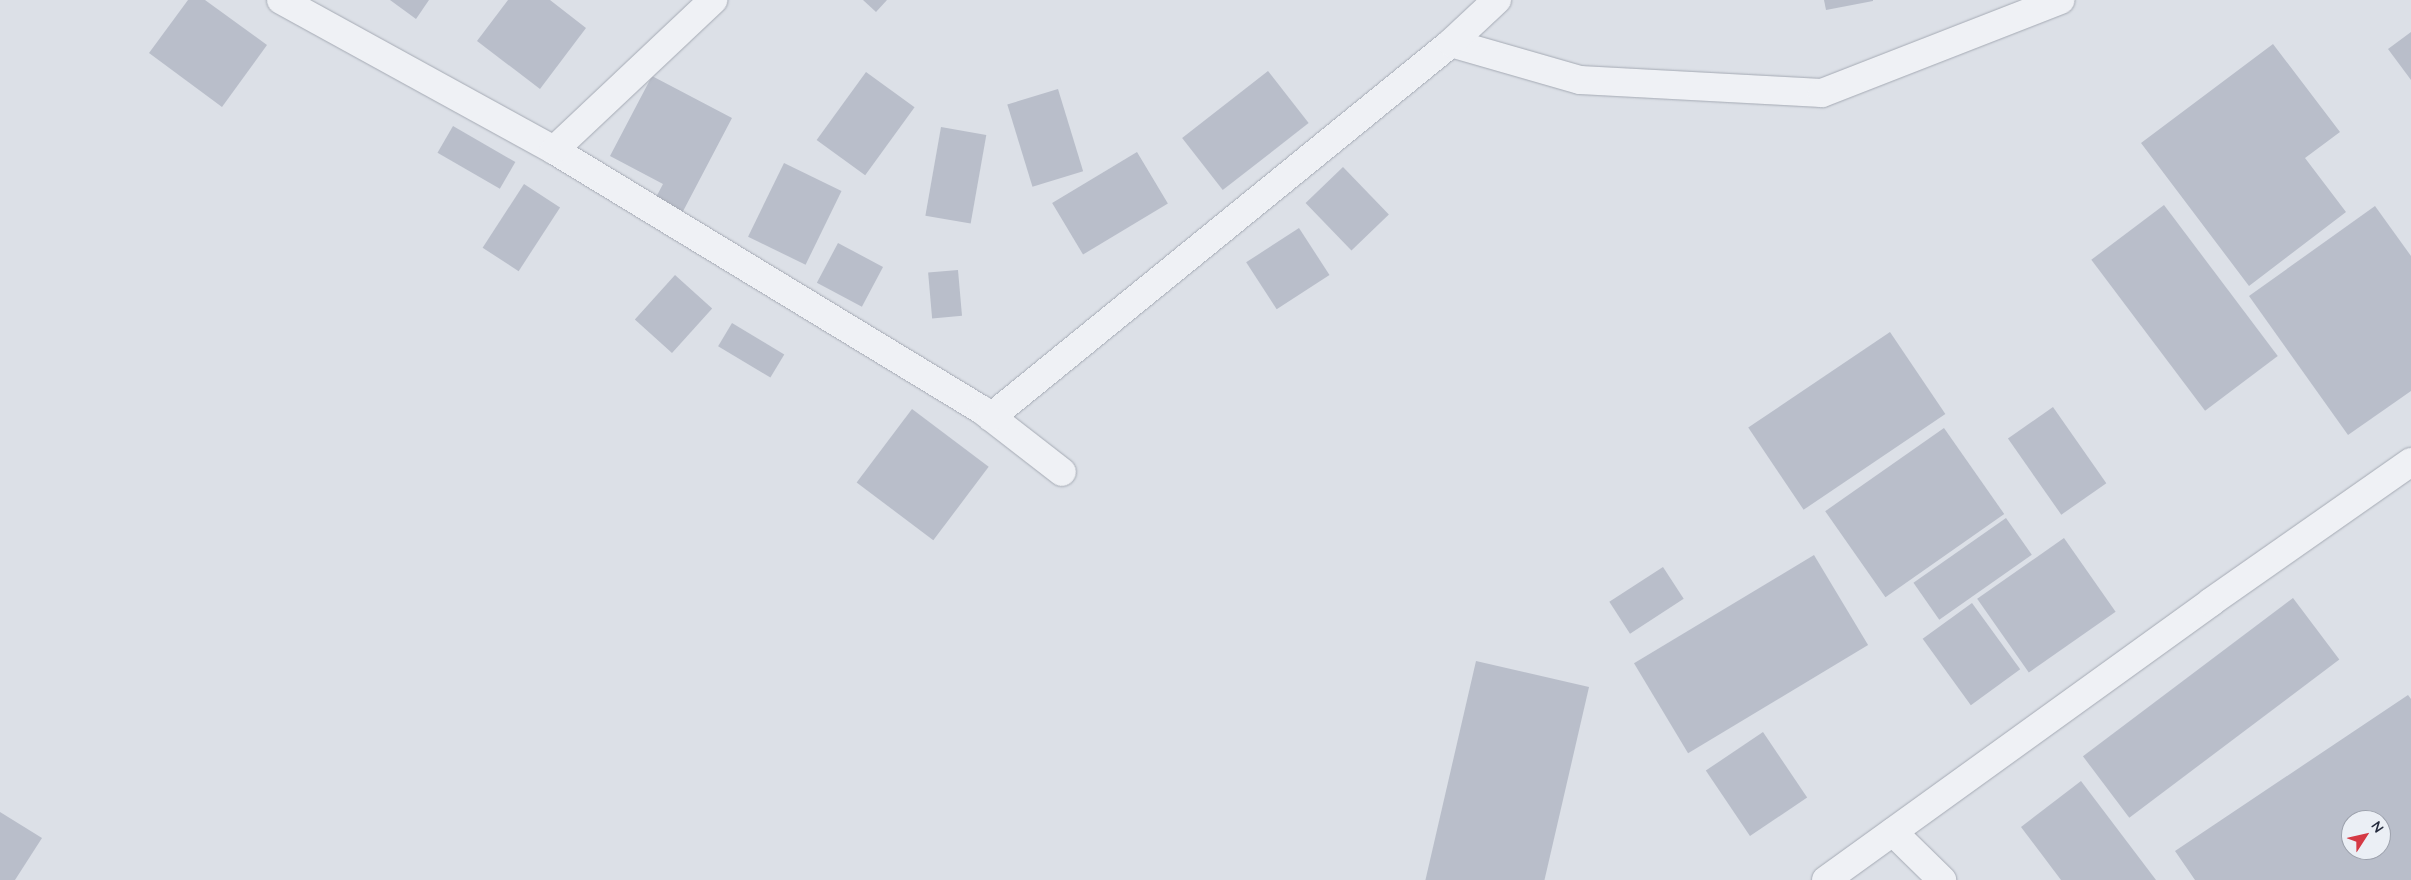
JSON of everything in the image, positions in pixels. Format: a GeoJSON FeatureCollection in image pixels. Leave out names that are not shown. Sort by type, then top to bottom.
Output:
{"type":"FeatureCollection","features":[{"type":"Feature","properties":{"kind":"street"},"geometry":{"type":"LineString","coordinates":[[280,0],[554,150],[991,417],[1062,472]]}},
{"type":"Feature","properties":{"kind":"street"},"geometry":{"type":"LineString","coordinates":[[554,150],[713,0]]}},
{"type":"Feature","properties":{"kind":"street"},"geometry":{"type":"LineString","coordinates":[[991,417],[1451,43],[1497,0]]}},
{"type":"Feature","properties":{"kind":"street"},"geometry":{"type":"LineString","coordinates":[[1451,43],[1580,80],[1822,93],[2061,0]]}},
{"type":"Feature","properties":{"kind":"street"},"geometry":{"type":"LineString","coordinates":[[1826,880],[2210,602],[2411,462]]}},
{"type":"Feature","properties":{"kind":"street"},"geometry":{"type":"LineString","coordinates":[[1893,832],[1942,880]]}},
{"type":"Feature","properties":{"kind":"building"},"geometry":{"type":"Polygon","coordinates":[[[188,0],[205,0],[267,45],[222,107],[149,53],[188,0]]]}},
{"type":"Feature","properties":{"kind":"building"},"geometry":{"type":"Polygon","coordinates":[[[390,0],[429,0],[416,19],[390,0]]]}},
{"type":"Feature","properties":{"kind":"building"},"geometry":{"type":"Polygon","coordinates":[[[508,0],[550,0],[586,28],[540,89],[477,41],[508,0]]]}},
{"type":"Feature","properties":{"kind":"building"},"geometry":{"type":"Polygon","coordinates":[[[863,0],[887,0],[876,12],[863,0]]]}},
{"type":"Feature","properties":{"kind":"building"},"geometry":{"type":"Polygon","coordinates":[[[1824,0],[1873,0],[1873,1],[1826,10],[1824,0]]]}},
{"type":"Feature","properties":{"kind":"building"},"geometry":{"type":"Polygon","coordinates":[[[2411,32],[2411,80],[2388,49],[2411,32]]]}},
{"type":"Feature","properties":{"kind":"building"},"geometry":{"type":"Polygon","coordinates":[[[2273,44],[2340,132],[2305,158],[2346,212],[2249,286],[2141,143],[2273,44]]]}},
{"type":"Feature","properties":{"kind":"building"},"geometry":{"type":"Polygon","coordinates":[[[1268,71],[1309,123],[1223,190],[1182,138],[1268,71]]]}},
{"type":"Feature","properties":{"kind":"building"},"geometry":{"type":"Polygon","coordinates":[[[866,72],[915,107],[865,175],[817,140],[866,72]]]}},
{"type":"Feature","properties":{"kind":"building"},"geometry":{"type":"Polygon","coordinates":[[[652,76],[732,118],[680,217],[653,203],[663,184],[610,156],[652,76]]]}},
{"type":"Feature","properties":{"kind":"building"},"geometry":{"type":"Polygon","coordinates":[[[1058,89],[1083,171],[1032,187],[1007,104],[1058,89]]]}},
{"type":"Feature","properties":{"kind":"building"},"geometry":{"type":"Polygon","coordinates":[[[453,126],[515,162],[500,189],[438,153],[453,126]]]}},
{"type":"Feature","properties":{"kind":"building"},"geometry":{"type":"Polygon","coordinates":[[[941,127],[986,135],[971,224],[925,216],[941,127]]]}},
{"type":"Feature","properties":{"kind":"building"},"geometry":{"type":"Polygon","coordinates":[[[1137,152],[1168,203],[1083,254],[1052,203],[1137,152]]]}},
{"type":"Feature","properties":{"kind":"building"},"geometry":{"type":"Polygon","coordinates":[[[784,163],[842,191],[806,265],[748,237],[784,163]]]}},
{"type":"Feature","properties":{"kind":"building"},"geometry":{"type":"Polygon","coordinates":[[[1343,167],[1389,214],[1351,251],[1306,203],[1343,167]]]}},
{"type":"Feature","properties":{"kind":"building"},"geometry":{"type":"Polygon","coordinates":[[[524,184],[560,207],[519,271],[483,248],[524,184]]]}},
{"type":"Feature","properties":{"kind":"building"},"geometry":{"type":"Polygon","coordinates":[[[2164,205],[2278,356],[2205,411],[2091,260],[2164,205]]]}},
{"type":"Feature","properties":{"kind":"building"},"geometry":{"type":"Polygon","coordinates":[[[2375,206],[2411,256],[2411,391],[2348,435],[2249,296],[2375,206]]]}},
{"type":"Feature","properties":{"kind":"building"},"geometry":{"type":"Polygon","coordinates":[[[1299,228],[1329,275],[1277,309],[1246,262],[1299,228]]]}},
{"type":"Feature","properties":{"kind":"building"},"geometry":{"type":"Polygon","coordinates":[[[838,243],[883,267],[862,307],[817,283],[838,243]]]}},
{"type":"Feature","properties":{"kind":"building"},"geometry":{"type":"Polygon","coordinates":[[[958,270],[962,316],[932,318],[928,273],[958,270]]]}},
{"type":"Feature","properties":{"kind":"building"},"geometry":{"type":"Polygon","coordinates":[[[675,275],[712,308],[672,353],[635,320],[675,275]]]}},
{"type":"Feature","properties":{"kind":"building"},"geometry":{"type":"Polygon","coordinates":[[[732,323],[784,354],[770,378],[718,346],[732,323]]]}},
{"type":"Feature","properties":{"kind":"building"},"geometry":{"type":"Polygon","coordinates":[[[1890,332],[1945,414],[1804,510],[1748,428],[1890,332]]]}},
{"type":"Feature","properties":{"kind":"building"},"geometry":{"type":"Polygon","coordinates":[[[2053,407],[2106,483],[2061,515],[2008,439],[2053,407]]]}},
{"type":"Feature","properties":{"kind":"building"},"geometry":{"type":"Polygon","coordinates":[[[912,409],[989,467],[933,540],[857,482],[912,409]]]}},
{"type":"Feature","properties":{"kind":"building"},"geometry":{"type":"Polygon","coordinates":[[[1944,428],[2004,514],[1885,597],[1825,511],[1944,428]]]}},
{"type":"Feature","properties":{"kind":"building"},"geometry":{"type":"Polygon","coordinates":[[[2006,518],[2032,555],[1939,620],[1913,583],[2006,518]]]}},
{"type":"Feature","properties":{"kind":"building"},"geometry":{"type":"Polygon","coordinates":[[[2064,538],[2116,612],[2029,673],[1977,599],[2064,538]]]}},
{"type":"Feature","properties":{"kind":"building"},"geometry":{"type":"Polygon","coordinates":[[[1814,555],[1868,645],[1688,753],[1634,663],[1814,555]]]}},
{"type":"Feature","properties":{"kind":"building"},"geometry":{"type":"Polygon","coordinates":[[[1663,567],[1684,599],[1630,634],[1609,602],[1663,567]]]}},
{"type":"Feature","properties":{"kind":"building"},"geometry":{"type":"Polygon","coordinates":[[[2293,598],[2339,659],[2129,818],[2083,756],[2293,598]]]}},
{"type":"Feature","properties":{"kind":"building"},"geometry":{"type":"Polygon","coordinates":[[[1972,603],[2020,669],[1971,705],[1923,639],[1972,603]]]}},
{"type":"Feature","properties":{"kind":"building"},"geometry":{"type":"Polygon","coordinates":[[[1476,661],[1589,687],[1544,880],[1425,880],[1476,661]]]}},
{"type":"Feature","properties":{"kind":"building"},"geometry":{"type":"Polygon","coordinates":[[[2408,695],[2411,699],[2411,880],[2195,880],[2175,851],[2408,695]]]}},
{"type":"Feature","properties":{"kind":"building"},"geometry":{"type":"Polygon","coordinates":[[[1763,732],[1807,797],[1750,836],[1706,771],[1763,732]]]}},
{"type":"Feature","properties":{"kind":"building"},"geometry":{"type":"Polygon","coordinates":[[[2081,781],[2156,880],[2061,880],[2021,827],[2081,781]]]}},
{"type":"Feature","properties":{"kind":"building"},"geometry":{"type":"Polygon","coordinates":[[[0,812],[42,838],[15,880],[0,880],[0,812]]]}}]}
